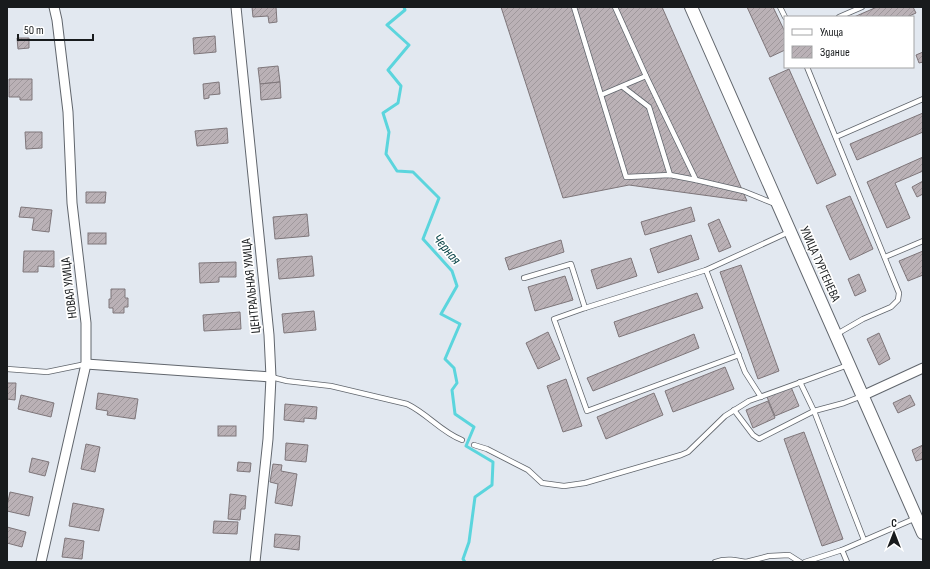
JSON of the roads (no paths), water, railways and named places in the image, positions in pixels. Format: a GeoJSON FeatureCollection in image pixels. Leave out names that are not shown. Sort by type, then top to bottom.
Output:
{"type":"FeatureCollection","features":[{"type":"Feature","properties":{"kind":"street","name":"НОВАЯ УЛИЦА"},"geometry":{"type":"LineString","coordinates":[[41,562],[86,364],[86,323],[72,203],[68,112],[57,20],[54,7]]}},
{"type":"Feature","properties":{"kind":"street","name":"ЦЕНТРАЛЬНАЯ УЛИЦА"},"geometry":{"type":"LineString","coordinates":[[236,7],[268,327],[271,377],[268,440],[255,562]]}},
{"type":"Feature","properties":{"kind":"street","name":"УЛИЦА ТУРГЕНЕВА"},"geometry":{"type":"LineString","coordinates":[[691,7],[923,533]]}},
{"type":"Feature","properties":{"kind":"street"},"geometry":{"type":"LineString","coordinates":[[86,364],[271,377]]}},
{"type":"Feature","properties":{"kind":"street"},"geometry":{"type":"LineString","coordinates":[[862,396],[923,368]]}},
{"type":"Feature","properties":{"kind":"lane"},"geometry":{"type":"LineString","coordinates":[[574,7],[626,177],[670,175],[743,191],[778,205]]}},
{"type":"Feature","properties":{"kind":"lane"},"geometry":{"type":"LineString","coordinates":[[615,7],[696,180]]}},
{"type":"Feature","properties":{"kind":"lane"},"geometry":{"type":"LineString","coordinates":[[780,7],[784,16]]}},
{"type":"Feature","properties":{"kind":"lane"},"geometry":{"type":"LineString","coordinates":[[840,16],[862,7]]}},
{"type":"Feature","properties":{"kind":"lane"},"geometry":{"type":"LineString","coordinates":[[807,68],[899,293],[898,300],[891,307],[863,318],[836,335]]}},
{"type":"Feature","properties":{"kind":"lane"},"geometry":{"type":"LineString","coordinates":[[601,95],[646,76]]}},
{"type":"Feature","properties":{"kind":"lane"},"geometry":{"type":"LineString","coordinates":[[623,86],[649,107],[670,175]]}},
{"type":"Feature","properties":{"kind":"lane"},"geometry":{"type":"LineString","coordinates":[[836,137],[923,99]]}},
{"type":"Feature","properties":{"kind":"lane"},"geometry":{"type":"LineString","coordinates":[[739,355],[587,411],[554,319],[706,270],[790,231]]}},
{"type":"Feature","properties":{"kind":"lane"},"geometry":{"type":"LineString","coordinates":[[885,257],[923,241]]}},
{"type":"Feature","properties":{"kind":"lane"},"geometry":{"type":"LineString","coordinates":[[524,278],[571,264],[585,308]]}},
{"type":"Feature","properties":{"kind":"lane"},"geometry":{"type":"LineString","coordinates":[[706,270],[745,372],[761,397]]}},
{"type":"Feature","properties":{"kind":"lane"},"geometry":{"type":"LineString","coordinates":[[7,369],[47,372],[86,364]]}},
{"type":"Feature","properties":{"kind":"lane"},"geometry":{"type":"LineString","coordinates":[[474,444],[528,470],[542,483],[564,486],[585,483],[682,455],[688,452],[725,416],[749,401],[849,365]]}},
{"type":"Feature","properties":{"kind":"lane"},"geometry":{"type":"LineString","coordinates":[[271,377],[287,381],[331,386],[406,404],[417,409],[452,436],[462,440]]}},
{"type":"Feature","properties":{"kind":"lane"},"geometry":{"type":"LineString","coordinates":[[800,382],[814,411],[864,540]]}},
{"type":"Feature","properties":{"kind":"lane"},"geometry":{"type":"LineString","coordinates":[[734,410],[753,435],[759,439],[814,411],[844,403],[862,396]]}},
{"type":"Feature","properties":{"kind":"lane"},"geometry":{"type":"LineString","coordinates":[[805,562],[842,550],[916,518]]}},
{"type":"Feature","properties":{"kind":"lane"},"geometry":{"type":"LineString","coordinates":[[842,550],[847,562]]}},
{"type":"Feature","properties":{"kind":"lane"},"geometry":{"type":"LineString","coordinates":[[715,562],[721,560],[746,562],[769,556],[789,555],[800,562]]}},
{"type":"Feature","properties":{"kind":"waterway","name":"Черная"},"geometry":{"type":"LineString","coordinates":[[404,7],[405,10],[387,25],[409,45],[388,70],[401,86],[398,103],[383,113],[389,132],[386,154],[397,171],[413,172],[439,198],[423,239],[452,271],[457,286],[441,314],[460,324],[445,359],[454,368],[457,383],[452,390],[455,414],[474,427],[466,446],[493,462],[492,485],[475,497],[469,542],[463,559],[465,562]]}}]}
